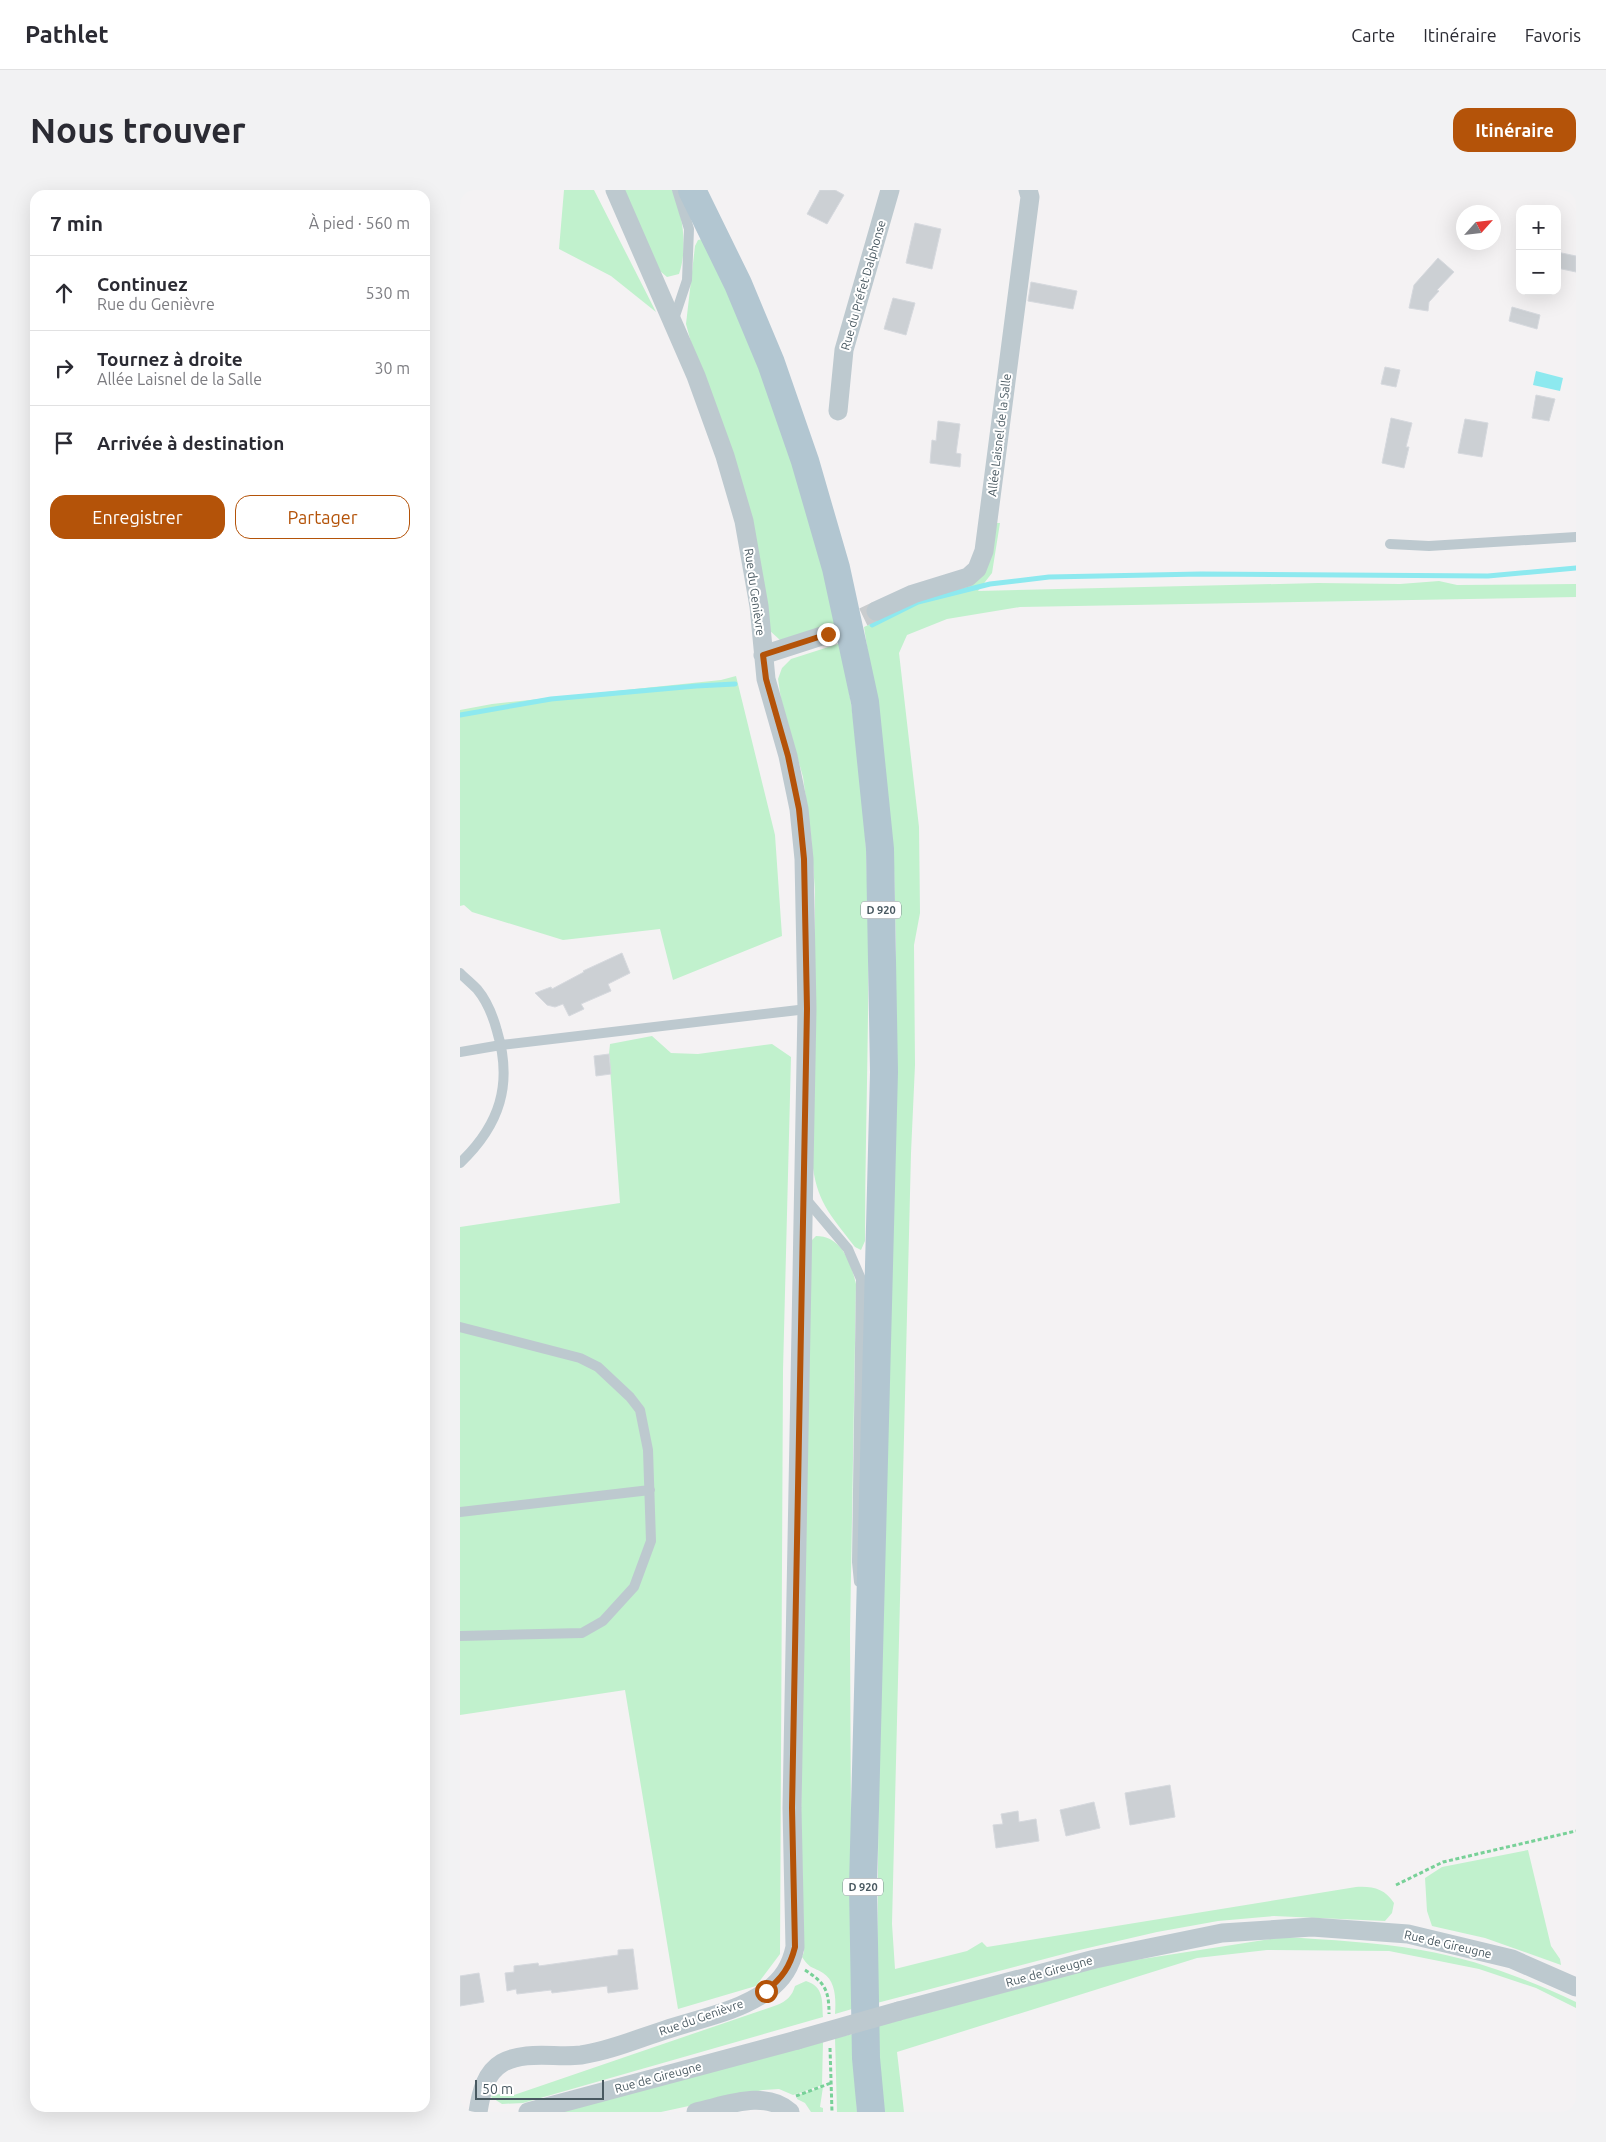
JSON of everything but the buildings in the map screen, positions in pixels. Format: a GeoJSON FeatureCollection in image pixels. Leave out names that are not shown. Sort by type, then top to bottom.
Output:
{"type":"FeatureCollection","features":[{"type":"Feature","properties":{"kind":"main road","name":"D 920"},"geometry":{"type":"LineString","coordinates":[[692,190],[738,284],[772,363],[805,461],[836,568],[865,702],[880,849],[884,1072],[863,1886],[866,2058],[871,2112]]}},
{"type":"Feature","properties":{"kind":"street","name":"Rue du Genièvre"},"geometry":{"type":"LineString","coordinates":[[478,2112],[482,2090],[490,2073],[502,2063],[515,2058],[559,2057],[606,2049],[734,2008],[766,1991],[785,1974],[792,1962],[795,1947],[792,1808],[807,1009],[804,859],[799,809],[788,756],[766,679],[759,606],[744,521],[722,447],[696,376],[615,190]]}},
{"type":"Feature","properties":{"kind":"street","name":"Rue du Préfet Dalphonse"},"geometry":{"type":"LineString","coordinates":[[838,411],[844,350],[890,190]]}},
{"type":"Feature","properties":{"kind":"street","name":"Allée Laisnel de la Salle"},"geometry":{"type":"LineString","coordinates":[[876,611],[913,594],[968,577],[977,569],[984,551],[1030,197],[1028,190]]}},
{"type":"Feature","properties":{"kind":"street"},"geometry":{"type":"LineString","coordinates":[[763,655],[828,634]]}},
{"type":"Feature","properties":{"kind":"street","name":"Rue de Gireugne"},"geometry":{"type":"LineString","coordinates":[[528,2112],[796,2040],[899,2010],[1095,1959],[1222,1933],[1312,1927],[1408,1934],[1512,1959],[1576,1987]]}},
{"type":"Feature","properties":{"kind":"street"},"geometry":{"type":"LineString","coordinates":[[696,2112],[752,2100],[773,2102],[786,2109]]}},
{"type":"Feature","properties":{"kind":"lane"},"geometry":{"type":"LineString","coordinates":[[673,322],[688,272],[688,229],[677,190]]}},
{"type":"Feature","properties":{"kind":"lane"},"geometry":{"type":"LineString","coordinates":[[1390,544],[1438,546],[1576,537]]}},
{"type":"Feature","properties":{"kind":"lane"},"geometry":{"type":"LineString","coordinates":[[460,973],[478,990],[492,1015],[501,1045],[504,1067],[502,1096],[490,1126],[475,1149],[460,1163]]}},
{"type":"Feature","properties":{"kind":"lane"},"geometry":{"type":"LineString","coordinates":[[460,1052],[501,1045],[807,1009]]}},
{"type":"Feature","properties":{"kind":"lane"},"geometry":{"type":"LineString","coordinates":[[803,1195],[848,1249],[862,1279],[856,1562],[868,1661]]}},
{"type":"Feature","properties":{"kind":"lane"},"geometry":{"type":"LineString","coordinates":[[460,1327],[580,1358],[598,1367],[630,1397],[640,1410],[648,1450],[651,1541],[634,1587],[603,1621],[582,1633],[460,1636]]}},
{"type":"Feature","properties":{"kind":"lane"},"geometry":{"type":"LineString","coordinates":[[460,1512],[650,1490]]}},
{"type":"Feature","properties":{"kind":"path"},"geometry":{"type":"LineString","coordinates":[[1396,1885],[1444,1862],[1576,1831]]}},
{"type":"Feature","properties":{"kind":"path"},"geometry":{"type":"LineString","coordinates":[[786,2109],[803,2092],[831,2083]]}},
{"type":"Feature","properties":{"kind":"green space"},"geometry":{"type":"Polygon","coordinates":[[[564,190],[594,190],[656,312],[611,276],[559,249],[564,190]]]}},
{"type":"Feature","properties":{"kind":"green space"},"geometry":{"type":"Polygon","coordinates":[[[621,190],[672,190],[679,210],[684,242],[679,274],[667,277],[660,271],[621,190]]]}},
{"type":"Feature","properties":{"kind":"green space"},"geometry":{"type":"Polygon","coordinates":[[[704,239],[759,361],[812,519],[837,624],[780,640],[769,630],[686,324],[695,246],[698,240],[704,239]]]}},
{"type":"Feature","properties":{"kind":"green space"},"geometry":{"type":"Polygon","coordinates":[[[996,523],[1000,523],[992,573],[978,591],[1318,583],[1400,584],[1439,581],[1457,585],[1576,584],[1576,597],[1020,607],[947,619],[907,635],[899,653],[919,827],[920,913],[914,945],[915,1065],[911,1153],[892,1924],[895,1969],[967,1951],[982,1942],[987,1947],[1356,1887],[1378,1889],[1387,1894],[1394,1903],[1392,1913],[1385,1921],[1274,1916],[1218,1921],[1157,1932],[1075,1951],[877,2003],[879,1733],[896,948],[894,868],[882,744],[864,627],[883,618],[908,601],[966,586],[996,523]]]}},
{"type":"Feature","properties":{"kind":"green space"},"geometry":{"type":"Polygon","coordinates":[[[841,643],[860,770],[867,866],[868,973],[865,1241],[861,1250],[855,1247],[833,1219],[815,1181],[813,1168],[815,891],[811,836],[803,777],[781,699],[778,679],[782,668],[791,659],[841,643]]]}},
{"type":"Feature","properties":{"kind":"green space"},"geometry":{"type":"Polygon","coordinates":[[[736,676],[775,835],[782,936],[673,980],[660,929],[563,940],[472,912],[464,905],[460,906],[460,710],[492,704],[721,680],[736,676]]]}},
{"type":"Feature","properties":{"kind":"green space"},"geometry":{"type":"Polygon","coordinates":[[[652,1036],[671,1053],[698,1054],[772,1044],[791,1057],[783,1371],[780,1954],[756,1986],[678,2009],[625,1690],[460,1715],[460,1227],[620,1203],[609,1054],[610,1044],[652,1036]]]}},
{"type":"Feature","properties":{"kind":"green space"},"geometry":{"type":"Polygon","coordinates":[[[816,1236],[825,1237],[833,1241],[844,1252],[856,1284],[850,1634],[852,2009],[835,2014],[833,1986],[827,1976],[810,1966],[802,1957],[804,1952],[801,1815],[809,1243],[816,1236]]]}},
{"type":"Feature","properties":{"kind":"green space"},"geometry":{"type":"Polygon","coordinates":[[[1528,1850],[1551,1946],[1560,1959],[1561,1965],[1485,1938],[1432,1926],[1427,1911],[1425,1878],[1442,1867],[1528,1850]]]}},
{"type":"Feature","properties":{"kind":"green space"},"geometry":{"type":"Polygon","coordinates":[[[1284,1937],[1387,1945],[1441,1954],[1481,1964],[1539,1985],[1576,2002],[1576,2008],[1536,1988],[1479,1969],[1389,1951],[1267,1950],[1197,1958],[897,2052],[904,2112],[880,2112],[878,2026],[1110,1964],[1284,1937]]]}},
{"type":"Feature","properties":{"kind":"green space"},"geometry":{"type":"Polygon","coordinates":[[[806,1981],[816,1987],[821,1995],[823,2017],[523,2103],[502,2104],[491,2097],[492,2094],[514,2095],[777,2005],[789,1998],[795,1986],[806,1981]]]}},
{"type":"Feature","properties":{"kind":"green space"},"geometry":{"type":"Polygon","coordinates":[[[853,2034],[857,2112],[837,2112],[835,2038],[853,2034]]]}},
{"type":"Feature","properties":{"kind":"green space"},"geometry":{"type":"Polygon","coordinates":[[[823,2042],[822,2085],[793,2095],[779,2089],[763,2090],[661,2112],[560,2112],[823,2042]]]}},
{"type":"Feature","properties":{"kind":"green space"},"geometry":{"type":"Polygon","coordinates":[[[823,2087],[820,2107],[823,2108],[823,2112],[811,2112],[805,2103],[797,2099],[798,2095],[823,2087]]]}},
{"type":"Feature","properties":{"kind":"water"},"geometry":{"type":"Polygon","coordinates":[[[1536,371],[1563,378],[1560,391],[1533,385],[1536,371]]]}},
{"type":"Feature","properties":{"kind":"waterway"},"geometry":{"type":"LineString","coordinates":[[872,625],[918,602],[990,584],[1049,577],[1201,574],[1488,576],[1576,568]]}},
{"type":"Feature","properties":{"kind":"waterway"},"geometry":{"type":"LineString","coordinates":[[460,715],[551,699],[735,684]]}},
{"type":"Feature","properties":{"kind":"tunnel"},"geometry":{"type":"LineString","coordinates":[[838,629],[876,611]]}},
{"type":"Feature","properties":{"kind":"route"},"geometry":{"type":"LineString","coordinates":[[766,1991],[785,1974],[792,1962],[795,1947],[792,1808],[807,1009],[804,859],[799,809],[788,756],[766,679],[763,655],[828,634]]}}]}
